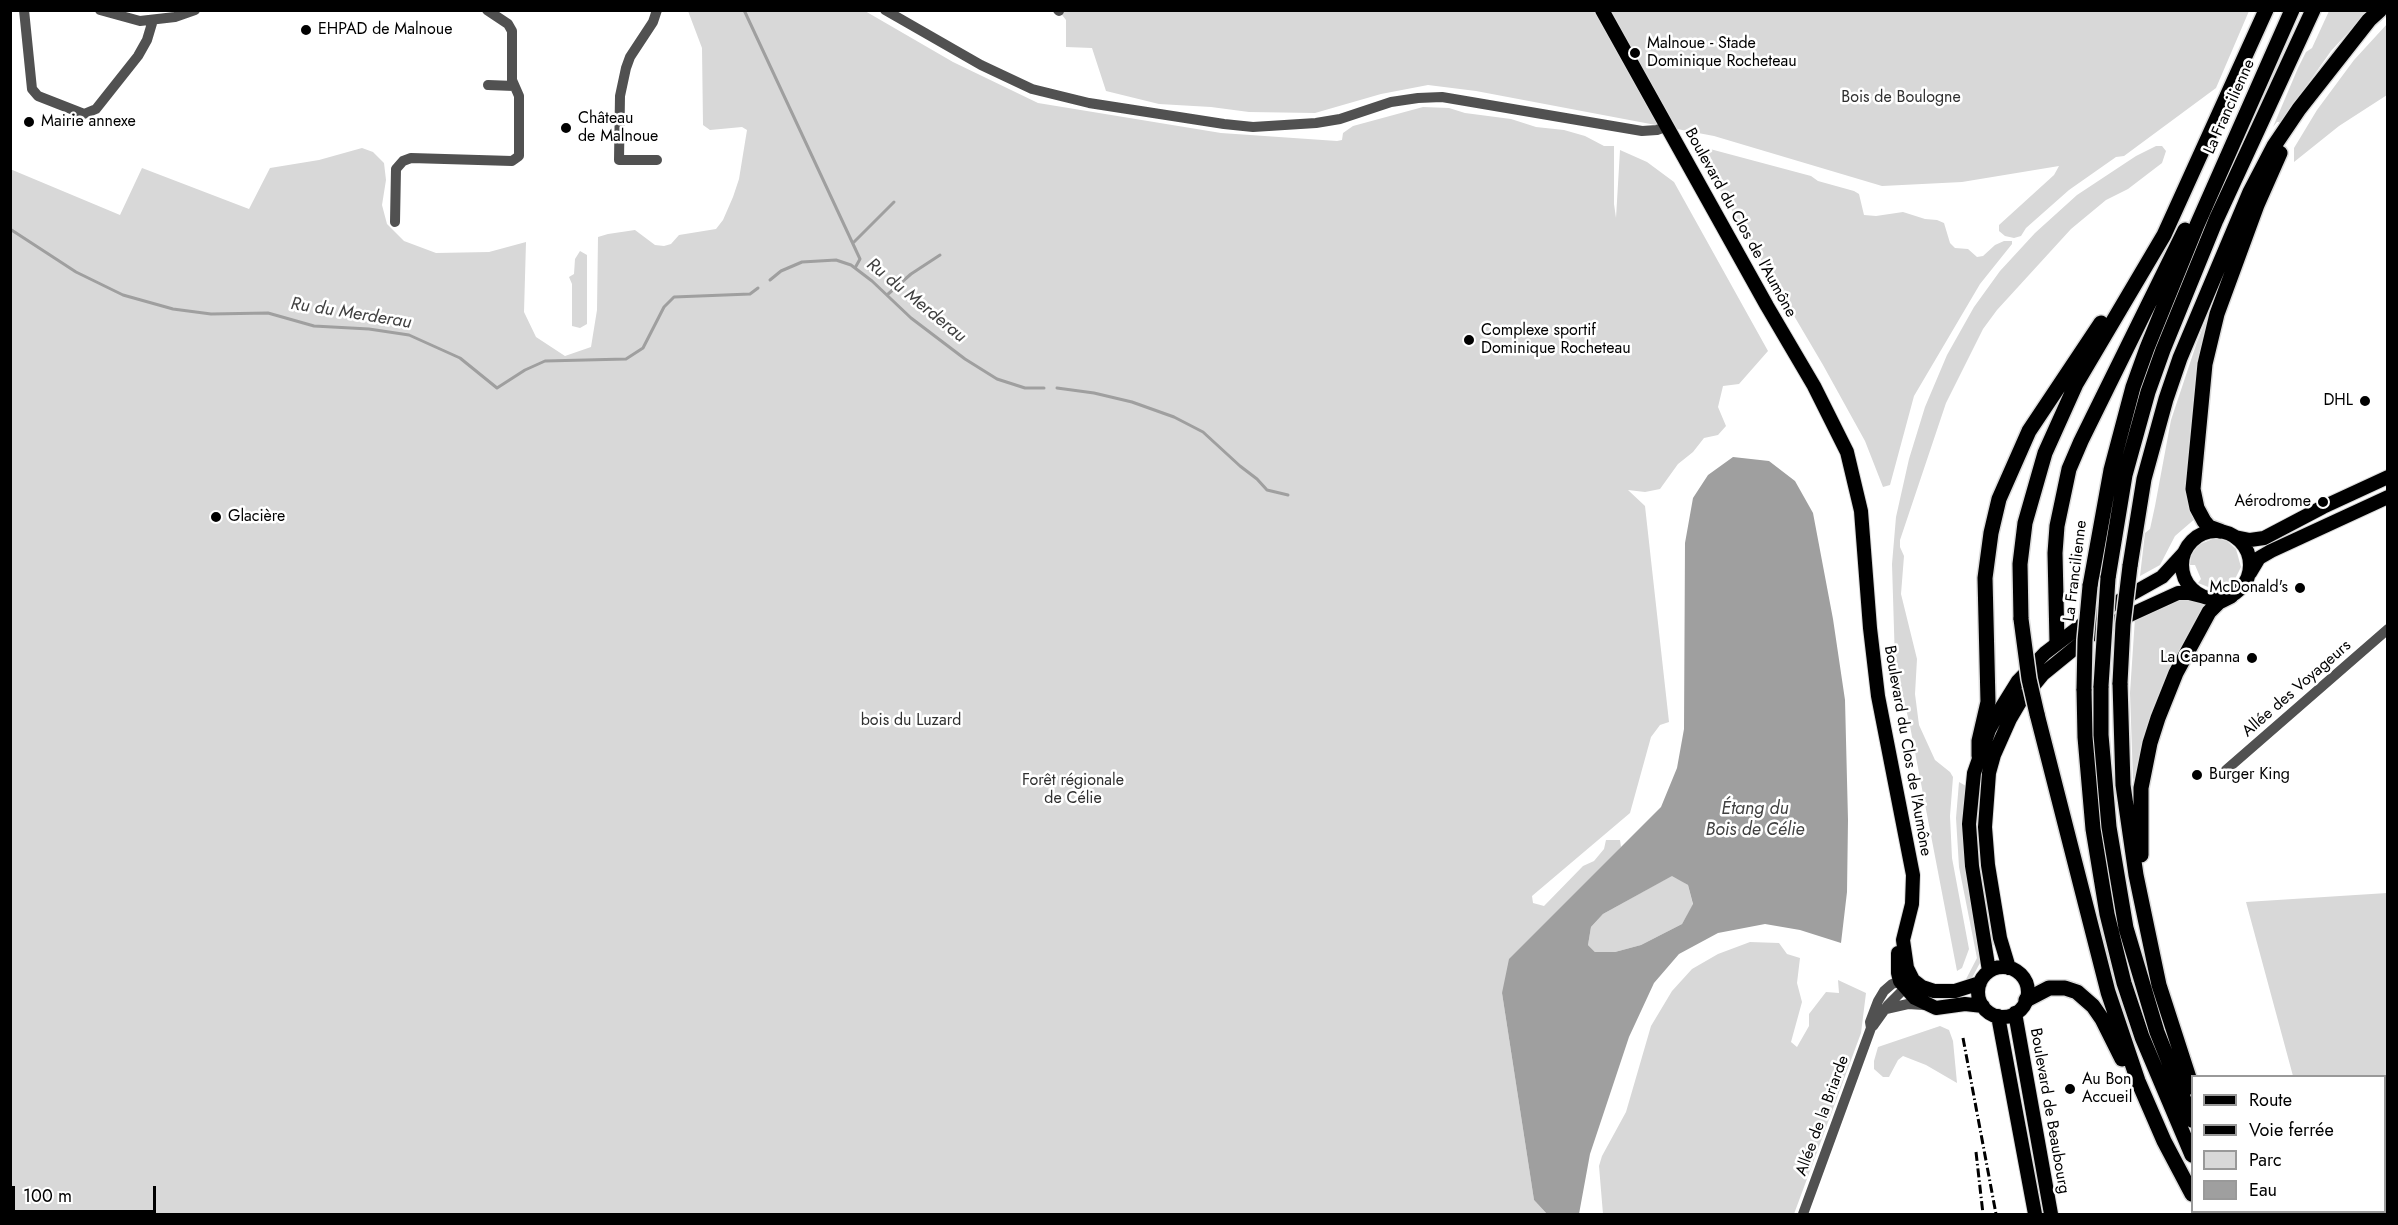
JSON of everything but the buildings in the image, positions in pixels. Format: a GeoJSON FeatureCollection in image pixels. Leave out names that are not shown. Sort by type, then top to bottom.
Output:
{"type":"FeatureCollection","features":[{"type":"Feature","properties":{"kind":"highway"},"geometry":{"type":"LineString","coordinates":[[2191,1190],[2164,1141],[2138,1081],[2100,961],[2037,714],[2021,619],[2020,564],[2025,523],[2044,453],[2076,384],[2164,235],[2266,10]]}},
{"type":"Feature","properties":{"kind":"highway","name":"La Francilienne"},"geometry":{"type":"LineString","coordinates":[[2191,1150],[2142,1037],[2124,983],[2107,914],[2093,829],[2085,737],[2084,688],[2090,586],[2111,470],[2133,387],[2165,301],[2292,10]]}},
{"type":"Feature","properties":{"kind":"highway","name":"La Francilienne"},"geometry":{"type":"LineString","coordinates":[[2191,1115],[2157,1032],[2127,928],[2109,827],[2101,735],[2101,686],[2108,578],[2125,475],[2148,392],[2163,350],[2212,231],[2313,10]]}},
{"type":"Feature","properties":{"kind":"highway"},"geometry":{"type":"LineString","coordinates":[[2191,1082],[2159,985],[2136,875],[2123,784],[2120,683],[2123,624],[2130,566],[2147,468],[2180,358],[2250,192],[2270,153],[2321,81],[2380,10]]}},
{"type":"Feature","properties":{"kind":"highway"},"geometry":{"type":"LineString","coordinates":[[2227,533],[2209,527],[2204,521],[2197,508],[2193,489],[2205,364],[2217,314],[2257,205],[2283,146],[2286,130]]}},
{"type":"Feature","properties":{"kind":"highway"},"geometry":{"type":"LineString","coordinates":[[2057,642],[2055,554],[2057,526],[2069,469],[2085,431],[2196,208],[2212,191]]}},
{"type":"Feature","properties":{"kind":"highway"},"geometry":{"type":"LineString","coordinates":[[1979,756],[1979,741],[1988,702],[1985,578],[1991,533],[1999,500],[2030,431],[2120,294],[2136,284]]}},
{"type":"Feature","properties":{"kind":"highway"},"geometry":{"type":"LineString","coordinates":[[2136,875],[2141,858],[2141,788],[2150,742],[2158,718],[2176,673],[2209,612],[2217,603],[2231,596]]}},
{"type":"Feature","properties":{"kind":"highway"},"geometry":{"type":"LineString","coordinates":[[2026,1000],[2049,988],[2057,987],[2071,989],[2086,998],[2102,1020],[2126,1070],[2138,1081]]}},
{"type":"Feature","properties":{"kind":"main road"},"geometry":{"type":"LineString","coordinates":[[1602,10],[1668,126]]}},
{"type":"Feature","properties":{"kind":"main road","name":"Boulevard du Clos de l'Aumône"},"geometry":{"type":"LineString","coordinates":[[1668,126],[1767,306],[1814,386],[1847,452],[1861,511],[1878,696],[1913,876],[1912,904],[1897,964],[1906,983]]}},
{"type":"Feature","properties":{"kind":"main road"},"geometry":{"type":"LineString","coordinates":[[1989,971],[1970,847],[1971,796],[1979,756],[2012,690],[2057,642],[2096,614],[2157,580],[2170,570],[2196,537],[2208,532],[2227,533],[2246,540],[2264,538],[2388,477]]}},
{"type":"Feature","properties":{"kind":"main road"},"geometry":{"type":"LineString","coordinates":[[2010,968],[2000,938],[1988,865],[1985,827],[1989,772],[2010,719],[2020,702],[2043,674],[2097,630],[2178,593],[2221,599],[2231,596],[2242,588],[2256,562],[2271,551],[2388,497]]}},
{"type":"Feature","properties":{"kind":"main road"},"geometry":{"type":"LineString","coordinates":[[2227,533],[2242,543],[2248,554],[2250,565],[2248,578]]}},
{"type":"Feature","properties":{"kind":"main road"},"geometry":{"type":"LineString","coordinates":[[2184,553],[2182,567],[2185,580],[2195,592],[2205,597]]}},
{"type":"Feature","properties":{"kind":"main road"},"geometry":{"type":"LineString","coordinates":[[2003,967],[2010,968],[2024,979],[2028,993],[2026,1000],[2015,1013],[1998,1016],[1983,1006],[1979,999],[1980,983],[1989,971],[2003,967]]}},
{"type":"Feature","properties":{"kind":"main road"},"geometry":{"type":"LineString","coordinates":[[1906,983],[1943,992],[1963,989],[1980,983]]}},
{"type":"Feature","properties":{"kind":"main road"},"geometry":{"type":"LineString","coordinates":[[1906,983],[1915,998],[1936,1008],[1965,1004],[1983,1006]]}},
{"type":"Feature","properties":{"kind":"main road","name":"Boulevard de Beaubourg"},"geometry":{"type":"LineString","coordinates":[[2015,1013],[2051,1215]]}},
{"type":"Feature","properties":{"kind":"main road","name":"Boulevard de Beaubourg"},"geometry":{"type":"LineString","coordinates":[[1998,1016],[2035,1215]]}},
{"type":"Feature","properties":{"kind":"street"},"geometry":{"type":"LineString","coordinates":[[24,10],[32,89],[38,96],[84,114],[96,109],[138,56],[147,40],[153,20]]}},
{"type":"Feature","properties":{"kind":"street"},"geometry":{"type":"LineString","coordinates":[[100,10],[124,18],[153,20],[179,16],[195,10]]}},
{"type":"Feature","properties":{"kind":"street"},"geometry":{"type":"LineString","coordinates":[[395,222],[396,170],[403,161],[421,158],[512,161],[519,156],[519,96],[512,77],[510,27],[487,10]]}},
{"type":"Feature","properties":{"kind":"street"},"geometry":{"type":"LineString","coordinates":[[657,10],[653,22],[630,57],[626,68],[620,96],[619,159],[657,160]]}},
{"type":"Feature","properties":{"kind":"street","name":"Boulevard du Clos de l'Aumône"},"geometry":{"type":"LineString","coordinates":[[885,10],[981,65],[1032,89],[1089,103],[1224,124],[1253,127],[1316,123],[1340,119],[1391,102],[1442,97],[1642,131],[1657,130],[1668,126]]}},
{"type":"Feature","properties":{"kind":"street"},"geometry":{"type":"LineString","coordinates":[[488,85],[514,86]]}},
{"type":"Feature","properties":{"kind":"street","name":"Allée des Voyageurs"},"geometry":{"type":"LineString","coordinates":[[2226,770],[2388,629]]}},
{"type":"Feature","properties":{"kind":"street","name":"Allée de la Briarde"},"geometry":{"type":"LineString","coordinates":[[1803,1215],[1871,1028],[1906,983]]}},
{"type":"Feature","properties":{"kind":"street","name":"Allée de la Briarde"},"geometry":{"type":"LineString","coordinates":[[1871,1028],[1870,1022],[1881,995],[1888,987],[1906,983]]}},
{"type":"Feature","properties":{"kind":"street"},"geometry":{"type":"LineString","coordinates":[[1886,1009],[1908,1004],[1928,1005]]}},
{"type":"Feature","properties":{"kind":"green space","name":"bois du Luzard"},"geometry":{"type":"Polygon","coordinates":[[[688,11],[865,11],[953,62],[1038,103],[1221,133],[1337,141],[1342,140],[1343,133],[1353,126],[1423,107],[1449,108],[1465,113],[1511,119],[1536,127],[1564,130],[1585,136],[1604,146],[1614,146],[1616,218],[1620,150],[1647,162],[1674,182],[1768,351],[1739,384],[1723,386],[1718,407],[1726,426],[1718,435],[1704,438],[1693,452],[1678,464],[1660,489],[1645,492],[1628,490],[1645,506],[1669,722],[1660,725],[1651,737],[1630,813],[1532,896],[1533,903],[1544,906],[1583,866],[1594,861],[1604,849],[1606,840],[1620,840],[1621,847],[1502,993],[1534,1200],[1547,1214],[11,1214],[10,169],[120,215],[142,168],[249,209],[270,168],[319,160],[362,148],[373,152],[384,163],[386,180],[382,205],[387,224],[404,241],[436,253],[489,252],[526,242],[524,312],[536,337],[565,356],[591,347],[597,310],[598,237],[635,230],[655,245],[671,244],[679,235],[716,229],[723,220],[733,197],[739,179],[747,130],[742,127],[710,130],[703,125],[702,48],[688,11]]]}},
{"type":"Feature","properties":{"kind":"green space","name":"Bois de Boulogne"},"geometry":{"type":"Polygon","coordinates":[[[1059,11],[2249,11],[2216,88],[2124,156],[2116,157],[2069,190],[2026,228],[2021,236],[2014,238],[2005,236],[1999,231],[1999,225],[2054,175],[2059,166],[1962,182],[1882,186],[1714,136],[1476,91],[1428,85],[1381,94],[1315,113],[1249,112],[1159,104],[1106,91],[1092,48],[1066,47],[1066,20],[1059,11]]]}},
{"type":"Feature","properties":{"kind":"green space"},"geometry":{"type":"Polygon","coordinates":[[[2329,11],[2368,11],[2331,51],[2281,122],[2277,122],[2273,127],[2298,68],[2306,52],[2312,48],[2329,11]]]}},
{"type":"Feature","properties":{"kind":"green space"},"geometry":{"type":"Polygon","coordinates":[[[2387,24],[2387,95],[2339,126],[2294,162],[2294,148],[2317,110],[2354,60],[2387,24]]]}},
{"type":"Feature","properties":{"kind":"green space"},"geometry":{"type":"Polygon","coordinates":[[[2156,146],[2162,146],[2166,151],[2162,163],[2128,189],[2106,200],[2071,229],[1997,310],[1983,329],[1946,403],[1900,540],[1904,556],[1901,594],[1917,659],[1915,694],[1919,725],[1935,760],[1953,777],[1950,816],[1952,858],[1969,949],[1962,968],[1957,971],[1910,726],[1895,662],[1892,564],[1896,517],[1909,459],[1925,407],[1947,355],[1974,307],[2000,271],[2035,233],[2077,195],[2136,156],[2156,146]]]}},
{"type":"Feature","properties":{"kind":"green space"},"geometry":{"type":"Polygon","coordinates":[[[1710,149],[1811,176],[1818,181],[1854,191],[1859,194],[1864,215],[1876,216],[1903,212],[1937,220],[1944,223],[1950,243],[1955,248],[1968,249],[1977,257],[1983,256],[1995,245],[2004,241],[2012,241],[1980,284],[1914,396],[1890,485],[1883,487],[1865,441],[1823,365],[1701,158],[1710,149]]]}},
{"type":"Feature","properties":{"kind":"green space"},"geometry":{"type":"Polygon","coordinates":[[[580,251],[587,255],[587,324],[580,328],[572,326],[572,284],[569,277],[574,274],[575,259],[580,251]]]}},
{"type":"Feature","properties":{"kind":"green space"},"geometry":{"type":"Polygon","coordinates":[[[2215,298],[2197,517],[2175,536],[2160,565],[2140,576],[2145,533],[2150,529],[2171,420],[2197,342],[2215,298]]]}},
{"type":"Feature","properties":{"kind":"green space"},"geometry":{"type":"Polygon","coordinates":[[[2215,538],[2227,541],[2236,549],[2241,567],[2233,583],[2216,590],[2198,583],[2201,579],[2195,565],[2190,565],[2191,555],[2198,545],[2215,538]]]}},
{"type":"Feature","properties":{"kind":"green space"},"geometry":{"type":"Polygon","coordinates":[[[2182,599],[2199,601],[2206,605],[2133,780],[2130,693],[2135,618],[2182,599]]]}},
{"type":"Feature","properties":{"kind":"green space"},"geometry":{"type":"Polygon","coordinates":[[[2013,693],[1986,768],[1996,945],[1990,946],[1978,874],[1974,808],[1986,747],[2013,693]]]}},
{"type":"Feature","properties":{"kind":"green space"},"geometry":{"type":"Polygon","coordinates":[[[1959,782],[1966,786],[1982,959],[1972,978],[1964,983],[1977,958],[1959,867],[1956,818],[1959,782]]]}},
{"type":"Feature","properties":{"kind":"green space"},"geometry":{"type":"Polygon","coordinates":[[[1673,875],[1688,885],[1693,905],[1682,924],[1641,945],[1615,952],[1595,952],[1588,945],[1591,927],[1603,914],[1673,875]]]}},
{"type":"Feature","properties":{"kind":"green space"},"geometry":{"type":"Polygon","coordinates":[[[2387,893],[2387,1214],[2292,1213],[2386,1213],[2386,1075],[2293,1075],[2246,902],[2387,893]]]}},
{"type":"Feature","properties":{"kind":"green space"},"geometry":{"type":"Polygon","coordinates":[[[1750,942],[1779,943],[1787,954],[1800,958],[1797,983],[1802,1002],[1791,1042],[1797,1047],[1809,1026],[1809,1014],[1826,992],[1839,993],[1838,980],[1866,993],[1861,1033],[1794,1214],[1603,1214],[1599,1166],[1626,1112],[1651,1026],[1672,991],[1692,969],[1718,954],[1750,942]]]}},
{"type":"Feature","properties":{"kind":"green space"},"geometry":{"type":"Polygon","coordinates":[[[1940,1026],[1949,1030],[1953,1041],[1957,1083],[1926,1065],[1903,1056],[1898,1060],[1889,1077],[1883,1077],[1874,1069],[1878,1047],[1940,1026]]]}},
{"type":"Feature","properties":{"kind":"water","name":"Étang du Bois de Célie"},"geometry":{"type":"Polygon","coordinates":[[[1733,457],[1769,461],[1795,481],[1813,513],[1833,619],[1845,700],[1847,892],[1841,943],[1800,930],[1765,924],[1718,933],[1679,954],[1654,983],[1629,1037],[1590,1154],[1579,1214],[1547,1214],[1534,1200],[1502,993],[1509,959],[1661,807],[1677,768],[1684,729],[1685,543],[1693,498],[1708,475],[1733,457]],[[1672,876],[1603,914],[1591,927],[1588,945],[1595,952],[1615,952],[1641,945],[1682,924],[1693,904],[1688,885],[1672,876]]]}},
{"type":"Feature","properties":{"kind":"waterway"},"geometry":{"type":"LineString","coordinates":[[744,10],[860,259],[855,268]]}},
{"type":"Feature","properties":{"kind":"waterway"},"geometry":{"type":"LineString","coordinates":[[853,243],[894,202]]}},
{"type":"Feature","properties":{"kind":"waterway","name":"Ru du Merderau"},"geometry":{"type":"LineString","coordinates":[[10,229],[76,272],[123,295],[173,309],[211,314],[268,313],[314,326],[369,329],[409,335],[460,358],[497,388],[525,370],[545,361],[626,359],[643,348],[664,307],[674,297],[750,294],[758,288]]}},
{"type":"Feature","properties":{"kind":"waterway"},"geometry":{"type":"LineString","coordinates":[[887,295],[911,274],[940,255]]}},
{"type":"Feature","properties":{"kind":"waterway","name":"Ru du Merderau"},"geometry":{"type":"LineString","coordinates":[[770,280],[781,271],[802,262],[836,260],[851,265],[872,281],[911,318],[965,359],[997,379],[1025,388],[1044,388]]}},
{"type":"Feature","properties":{"kind":"waterway","name":"Ru du Merderau"},"geometry":{"type":"LineString","coordinates":[[1057,388],[1094,393],[1132,402],[1174,417],[1203,432],[1267,490],[1288,495]]}},
{"type":"Feature","properties":{"kind":"railway"},"geometry":{"type":"LineString","coordinates":[[1963,1038],[1996,1214]]}},
{"type":"Feature","properties":{"kind":"railway"},"geometry":{"type":"LineString","coordinates":[[1976,1152],[1983,1214]]}},
{"type":"Feature","properties":{"kind":"place","name":"EHPAD de Malnoue"},"geometry":{"type":"Point","coordinates":[306,30]}},
{"type":"Feature","properties":{"kind":"place","name":"Malnoue - Stade Dominique Rocheteau"},"geometry":{"type":"Point","coordinates":[1635,53]}},
{"type":"Feature","properties":{"kind":"place","name":"Mairie annexe"},"geometry":{"type":"Point","coordinates":[29,122]}},
{"type":"Feature","properties":{"kind":"place","name":"Château de Malnoue"},"geometry":{"type":"Point","coordinates":[566,128]}},
{"type":"Feature","properties":{"kind":"place","name":"Complexe sportif Dominique Rocheteau"},"geometry":{"type":"Point","coordinates":[1469,340]}},
{"type":"Feature","properties":{"kind":"place","name":"DHL"},"geometry":{"type":"Point","coordinates":[2365,401]}},
{"type":"Feature","properties":{"kind":"place","name":"Aérodrome"},"geometry":{"type":"Point","coordinates":[2323,502]}},
{"type":"Feature","properties":{"kind":"place","name":"Glacière"},"geometry":{"type":"Point","coordinates":[216,517]}},
{"type":"Feature","properties":{"kind":"place","name":"McDonald's"},"geometry":{"type":"Point","coordinates":[2300,588]}},
{"type":"Feature","properties":{"kind":"place","name":"La Capanna"},"geometry":{"type":"Point","coordinates":[2252,658]}},
{"type":"Feature","properties":{"kind":"place","name":"Burger King"},"geometry":{"type":"Point","coordinates":[2197,775]}},
{"type":"Feature","properties":{"kind":"place","name":"Au Bon Accueil"},"geometry":{"type":"Point","coordinates":[2070,1089]}},
{"type":"Feature","properties":{"kind":"park label","name":"Forêt régionale de Célie"},"geometry":{"type":"Point","coordinates":[1073,790]}}]}
